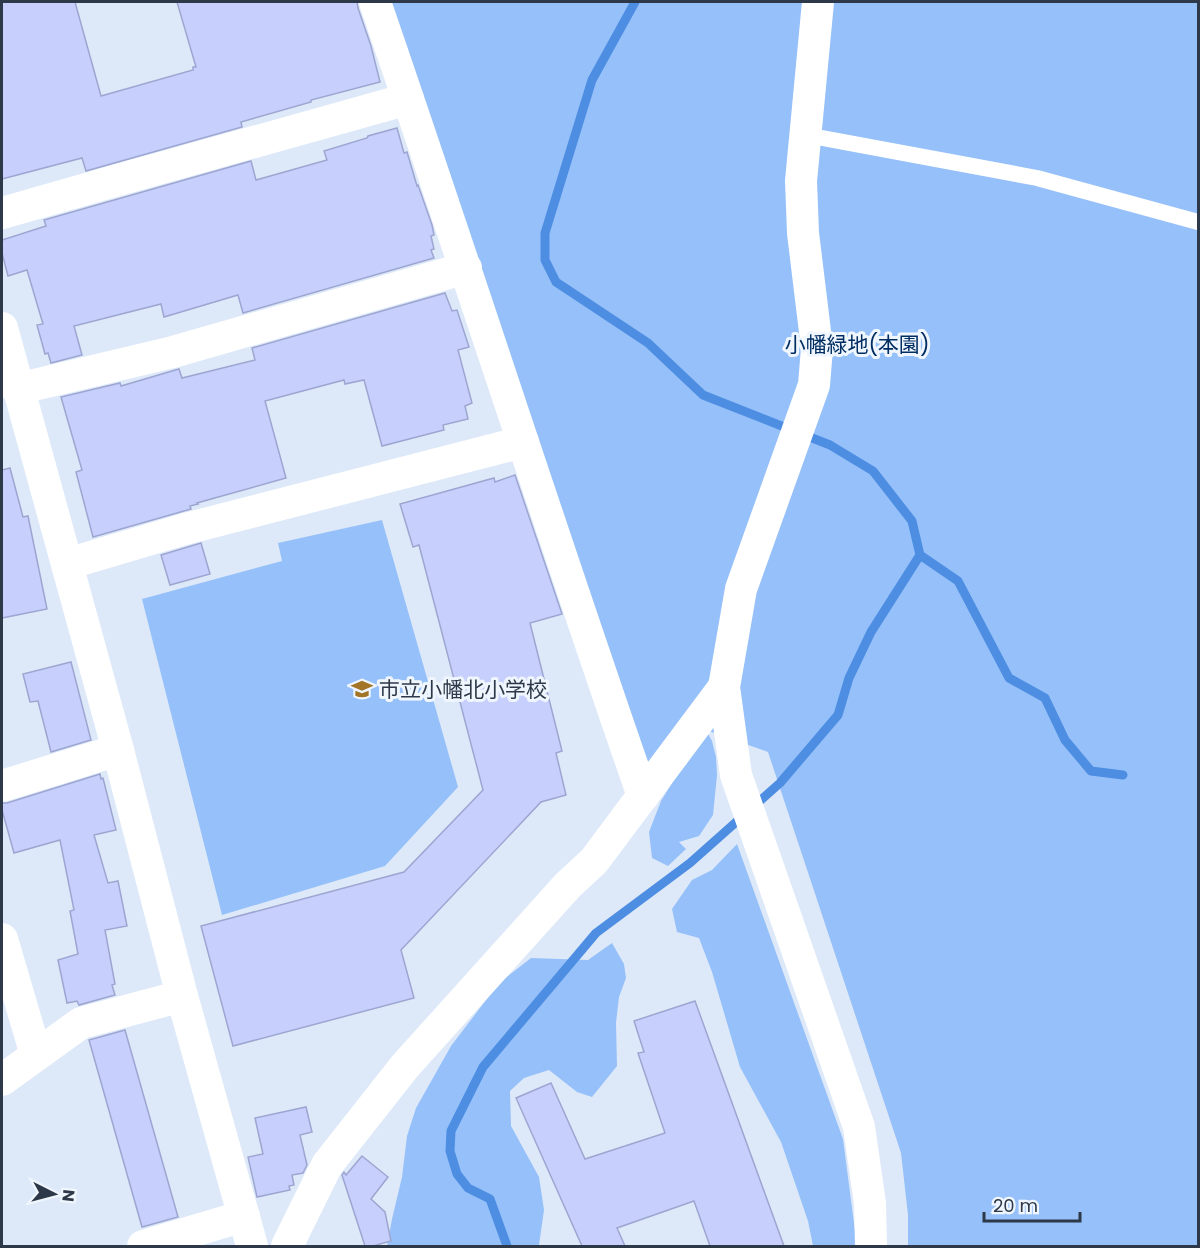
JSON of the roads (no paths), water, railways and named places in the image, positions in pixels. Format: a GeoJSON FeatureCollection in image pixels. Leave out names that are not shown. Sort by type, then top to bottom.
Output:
{"type":"FeatureCollection","features":[{"type":"Feature","properties":{"kind":"street"},"geometry":{"type":"LineString","coordinates":[[375,2],[643,796]]}},
{"type":"Feature","properties":{"kind":"street"},"geometry":{"type":"LineString","coordinates":[[818,2],[801,181],[803,233],[817,348],[814,385],[741,589],[724,687],[736,775],[859,1127],[870,1203],[871,1246]]}},
{"type":"Feature","properties":{"kind":"street"},"geometry":{"type":"LineString","coordinates":[[2,213],[408,99]]}},
{"type":"Feature","properties":{"kind":"street"},"geometry":{"type":"LineString","coordinates":[[17,389],[173,352],[466,268]]}},
{"type":"Feature","properties":{"kind":"street"},"geometry":{"type":"LineString","coordinates":[[2,328],[17,389],[68,564],[182,996],[252,1246]]}},
{"type":"Feature","properties":{"kind":"street"},"geometry":{"type":"LineString","coordinates":[[68,564],[185,529],[522,442]]}},
{"type":"Feature","properties":{"kind":"street"},"geometry":{"type":"LineString","coordinates":[[287,1246],[327,1165],[405,1066],[567,885],[594,861],[724,687]]}},
{"type":"Feature","properties":{"kind":"street"},"geometry":{"type":"LineString","coordinates":[[2,786],[118,750]]}},
{"type":"Feature","properties":{"kind":"street"},"geometry":{"type":"LineString","coordinates":[[2,939],[36,1054]]}},
{"type":"Feature","properties":{"kind":"street"},"geometry":{"type":"LineString","coordinates":[[2,1080],[81,1023],[182,996]]}},
{"type":"Feature","properties":{"kind":"street"},"geometry":{"type":"LineString","coordinates":[[143,1246],[244,1216]]}},
{"type":"Feature","properties":{"kind":"lane"},"geometry":{"type":"LineString","coordinates":[[806,135],[1037,178],[1198,222]]}},
{"type":"Feature","properties":{"kind":"waterway"},"geometry":{"type":"LineString","coordinates":[[635,2],[592,80],[545,233],[545,260],[556,282],[648,343],[703,395],[830,445],[873,471],[912,521],[920,555],[958,581],[1009,678],[1045,698],[1065,740],[1091,771],[1123,775]]}},
{"type":"Feature","properties":{"kind":"waterway"},"geometry":{"type":"LineString","coordinates":[[507,1246],[490,1199],[468,1188],[457,1174],[450,1151],[451,1131],[483,1067],[596,933],[690,863],[780,783],[838,715],[849,678],[871,632],[920,555]]}},
{"type":"Feature","properties":{"kind":"place","name":"市立小幡北小学校"},"geometry":{"type":"Point","coordinates":[362,689]}},
{"type":"Feature","properties":{"kind":"park label","name":"小幡緑地(本園)"},"geometry":{"type":"Point","coordinates":[857,344]}}]}
